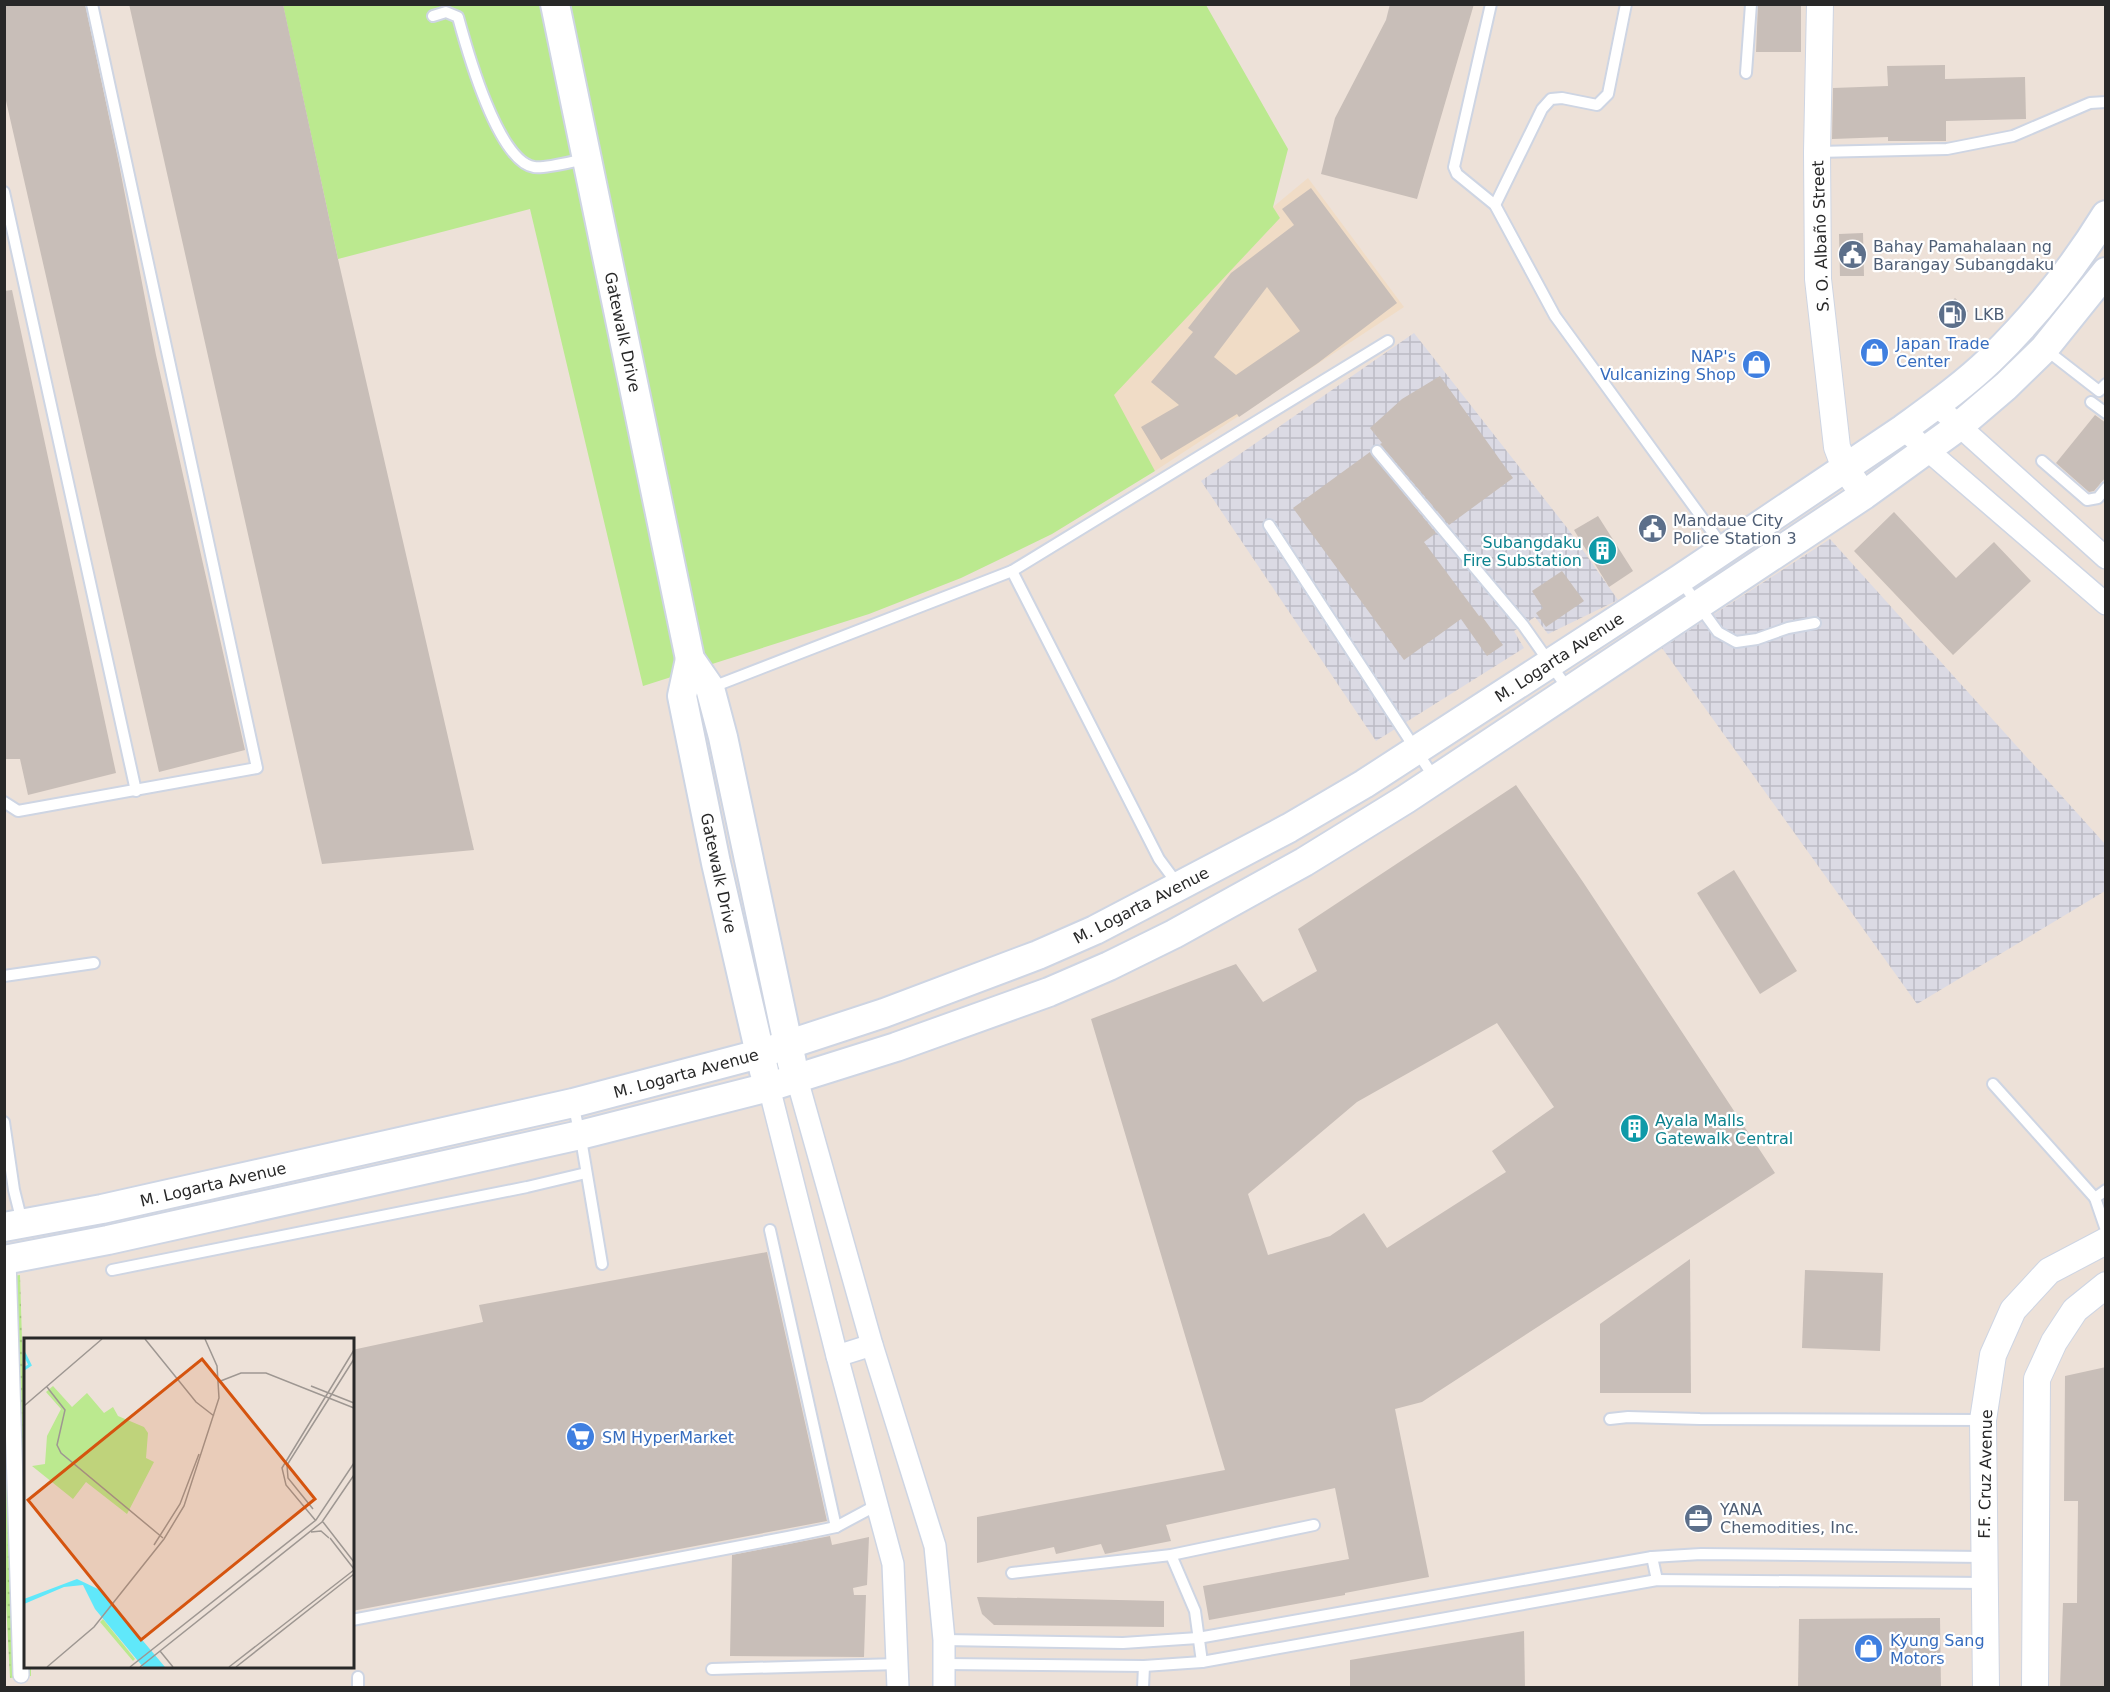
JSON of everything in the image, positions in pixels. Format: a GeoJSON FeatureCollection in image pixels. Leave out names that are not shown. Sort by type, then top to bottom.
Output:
{"type":"FeatureCollection","features":[{"type":"Feature","properties":{"kind":"main road","name":"Gatewalk Drive"},"geometry":{"type":"LineString","coordinates":[[555,4],[690,658],[716,863],[759,1054],[769,1087]]}},
{"type":"Feature","properties":{"kind":"main road","name":"M. Logarta Avenue"},"geometry":{"type":"LineString","coordinates":[[13,1226],[102,1209],[573,1102],[759,1054],[906,1005],[1038,955],[1095,930],[1289,828],[1364,784],[1680,579],[1903,429],[1989,361],[2093,258],[2104,222]]}},
{"type":"Feature","properties":{"kind":"main road","name":"M. Logarta Avenue"},"geometry":{"type":"LineString","coordinates":[[6,1260],[108,1240],[580,1135],[769,1087],[896,1047],[1049,992],[1109,966],[1174,934],[1304,862],[1435,780],[1864,495],[1959,427],[2006,386],[2044,349],[2106,272]]}},
{"type":"Feature","properties":{"kind":"main road","name":"Gatewalk Drive"},"geometry":{"type":"LineString","coordinates":[[696,692],[723,737],[787,1046],[796,1079]]}},
{"type":"Feature","properties":{"kind":"main road"},"geometry":{"type":"LineString","coordinates":[[1095,930],[1109,966]]}},
{"type":"Feature","properties":{"kind":"street","name":"S. O. Albaño Street"},"geometry":{"type":"LineString","coordinates":[[1820,4],[1817,152],[1818,279],[1837,447],[1845,468],[1864,495]]}},
{"type":"Feature","properties":{"kind":"street"},"geometry":{"type":"LineString","coordinates":[[1936,405],[2106,558]]}},
{"type":"Feature","properties":{"kind":"street"},"geometry":{"type":"LineString","coordinates":[[1903,429],[2106,604]]}},
{"type":"Feature","properties":{"kind":"street"},"geometry":{"type":"LineString","coordinates":[[796,1079],[872,1345],[935,1546],[944,1640],[944,1688]]}},
{"type":"Feature","properties":{"kind":"street"},"geometry":{"type":"LineString","coordinates":[[769,1087],[837,1356],[893,1564],[899,1664],[898,1688]]}},
{"type":"Feature","properties":{"kind":"street","name":"F.F. Cruz Avenue"},"geometry":{"type":"LineString","coordinates":[[1986,1688],[1983,1419],[1993,1355],[2013,1310],[2049,1272],[2106,1241]]}},
{"type":"Feature","properties":{"kind":"street"},"geometry":{"type":"LineString","coordinates":[[6,1260],[21,1675]]}},
{"type":"Feature","properties":{"kind":"street"},"geometry":{"type":"LineString","coordinates":[[2035,1688],[2037,1380],[2054,1342],[2075,1310],[2106,1285]]}},
{"type":"Feature","properties":{"kind":"street"},"geometry":{"type":"LineString","coordinates":[[837,1356],[872,1345]]}},
{"type":"Feature","properties":{"kind":"lane"},"geometry":{"type":"LineString","coordinates":[[4,802],[18,811],[257,768],[92,4]]}},
{"type":"Feature","properties":{"kind":"lane"},"geometry":{"type":"LineString","coordinates":[[1491,4],[1454,167],[1457,174],[1495,205],[1556,316],[1725,549]]}},
{"type":"Feature","properties":{"kind":"lane"},"geometry":{"type":"LineString","coordinates":[[1495,205],[1542,109],[1551,99],[1562,98],[1597,105],[1608,94],[1626,4]]}},
{"type":"Feature","properties":{"kind":"lane"},"geometry":{"type":"LineString","coordinates":[[1746,73],[1750,4]]}},
{"type":"Feature","properties":{"kind":"lane"},"geometry":{"type":"LineString","coordinates":[[433,16],[446,12],[458,17],[489,111],[502,139],[519,159],[534,167],[587,159]]}},
{"type":"Feature","properties":{"kind":"lane"},"geometry":{"type":"LineString","coordinates":[[1817,152],[1947,150],[2013,136],[2090,103],[2106,102]]}},
{"type":"Feature","properties":{"kind":"lane"},"geometry":{"type":"LineString","coordinates":[[4,192],[136,791]]}},
{"type":"Feature","properties":{"kind":"lane"},"geometry":{"type":"LineString","coordinates":[[696,692],[1012,571],[1388,341]]}},
{"type":"Feature","properties":{"kind":"lane"},"geometry":{"type":"LineString","coordinates":[[2044,349],[2099,391],[2106,384]]}},
{"type":"Feature","properties":{"kind":"lane"},"geometry":{"type":"LineString","coordinates":[[2091,402],[2106,413]]}},
{"type":"Feature","properties":{"kind":"lane"},"geometry":{"type":"LineString","coordinates":[[1377,451],[1523,625],[1569,690]]}},
{"type":"Feature","properties":{"kind":"lane"},"geometry":{"type":"LineString","coordinates":[[2042,461],[2087,500],[2097,498],[2106,488]]}},
{"type":"Feature","properties":{"kind":"lane"},"geometry":{"type":"LineString","coordinates":[[1269,525],[1435,780]]}},
{"type":"Feature","properties":{"kind":"lane"},"geometry":{"type":"LineString","coordinates":[[1012,571],[1159,858],[1179,886]]}},
{"type":"Feature","properties":{"kind":"lane"},"geometry":{"type":"LineString","coordinates":[[1680,579],[1718,632],[1736,642],[1757,639],[1788,628],[1815,623]]}},
{"type":"Feature","properties":{"kind":"lane"},"geometry":{"type":"LineString","coordinates":[[4,976],[94,963]]}},
{"type":"Feature","properties":{"kind":"lane"},"geometry":{"type":"LineString","coordinates":[[1993,1084],[2095,1198],[2106,1230]]}},
{"type":"Feature","properties":{"kind":"lane"},"geometry":{"type":"LineString","coordinates":[[573,1102],[602,1264]]}},
{"type":"Feature","properties":{"kind":"lane"},"geometry":{"type":"LineString","coordinates":[[4,1122],[14,1190],[13,1226]]}},
{"type":"Feature","properties":{"kind":"lane"},"geometry":{"type":"LineString","coordinates":[[112,1270],[504,1192],[586,1173]]}},
{"type":"Feature","properties":{"kind":"lane"},"geometry":{"type":"LineString","coordinates":[[2095,1198],[2106,1190]]}},
{"type":"Feature","properties":{"kind":"lane"},"geometry":{"type":"LineString","coordinates":[[770,1230],[836,1527]]}},
{"type":"Feature","properties":{"kind":"lane"},"geometry":{"type":"LineString","coordinates":[[1610,1419],[1628,1417],[1983,1419]]}},
{"type":"Feature","properties":{"kind":"lane"},"geometry":{"type":"LineString","coordinates":[[354,1620],[836,1527],[878,1505]]}},
{"type":"Feature","properties":{"kind":"lane"},"geometry":{"type":"LineString","coordinates":[[1012,1573],[1171,1555],[1314,1525]]}},
{"type":"Feature","properties":{"kind":"lane"},"geometry":{"type":"LineString","coordinates":[[944,1640],[1123,1643],[1198,1638],[1652,1557],[1701,1554],[1984,1557]]}},
{"type":"Feature","properties":{"kind":"lane"},"geometry":{"type":"LineString","coordinates":[[1171,1555],[1195,1611],[1202,1662]]}},
{"type":"Feature","properties":{"kind":"lane"},"geometry":{"type":"LineString","coordinates":[[1652,1557],[1657,1580]]}},
{"type":"Feature","properties":{"kind":"lane"},"geometry":{"type":"LineString","coordinates":[[945,1664],[1144,1666],[1202,1662],[1657,1580],[1984,1583]]}},
{"type":"Feature","properties":{"kind":"lane"},"geometry":{"type":"LineString","coordinates":[[712,1669],[899,1664]]}},
{"type":"Feature","properties":{"kind":"lane"},"geometry":{"type":"LineString","coordinates":[[1143,1688],[1144,1666]]}},
{"type":"Feature","properties":{"kind":"shaded area"},"geometry":{"type":"Polygon","coordinates":[[[1308,178],[1404,307],[1155,471],[1113,395],[1280,218],[1273,207],[1308,178]]]}},
{"type":"Feature","properties":{"kind":"shaded area"},"geometry":{"type":"Polygon","coordinates":[[[1414,333],[1568,529],[1618,600],[1548,634],[1535,617],[1514,631],[1524,648],[1376,741],[1201,481],[1414,333]]]}},
{"type":"Feature","properties":{"kind":"shaded area"},"geometry":{"type":"Polygon","coordinates":[[[1830,539],[2105,844],[2105,891],[1917,1004],[1662,648],[1830,539]]]}},
{"type":"Feature","properties":{"kind":"green space"},"geometry":{"type":"Polygon","coordinates":[[[283,5],[1206,5],[1288,149],[1273,207],[1280,218],[1114,395],[1155,471],[1052,534],[961,578],[869,614],[643,686],[530,209],[338,259],[283,5]]]}},
{"type":"Feature","properties":{"kind":"green space"},"geometry":{"type":"Polygon","coordinates":[[[20,1275],[24,1404],[24,1668],[31,1668],[31,1676],[10,1678],[4,1565],[4,1277],[20,1275]]]}},
{"type":"Feature","properties":{"kind":"building"},"geometry":{"type":"Polygon","coordinates":[[[4,4],[85,4],[156,355],[245,750],[159,772],[4,92],[4,4]]]}},
{"type":"Feature","properties":{"kind":"building"},"geometry":{"type":"Polygon","coordinates":[[[129,4],[283,4],[338,259],[474,850],[322,864],[129,4]]]}},
{"type":"Feature","properties":{"kind":"building"},"geometry":{"type":"Polygon","coordinates":[[[1390,4],[1474,4],[1417,199],[1321,174],[1335,118],[1386,20],[1390,4]]]}},
{"type":"Feature","properties":{"kind":"building"},"geometry":{"type":"Polygon","coordinates":[[[1758,4],[1801,4],[1801,52],[1756,52],[1758,4]]]}},
{"type":"Feature","properties":{"kind":"building"},"geometry":{"type":"Polygon","coordinates":[[[1945,65],[1945,79],[2025,77],[2026,119],[1946,121],[1946,141],[1888,141],[1888,137],[1832,139],[1833,88],[1888,86],[1887,66],[1945,65]]]}},
{"type":"Feature","properties":{"kind":"building"},"geometry":{"type":"Polygon","coordinates":[[[1311,188],[1397,303],[1318,363],[1239,417],[1237,414],[1161,460],[1141,427],[1179,405],[1151,382],[1193,332],[1188,328],[1231,273],[1294,225],[1282,209],[1311,188]],[[1267,287],[1214,357],[1236,375],[1300,331],[1267,287]]]}},
{"type":"Feature","properties":{"kind":"building","name":"Bahay Pamahalaan ng Barangay Subangdaku"},"geometry":{"type":"Polygon","coordinates":[[[1863,233],[1864,276],[1840,276],[1839,234],[1863,233]]]}},
{"type":"Feature","properties":{"kind":"building"},"geometry":{"type":"Polygon","coordinates":[[[12,290],[116,773],[28,795],[20,759],[4,759],[4,291],[12,290]]]}},
{"type":"Feature","properties":{"kind":"building","name":"LKB"},"geometry":{"type":"Polygon","coordinates":[[[1955,298],[1968,311],[1951,329],[1937,317],[1955,298]]]}},
{"type":"Feature","properties":{"kind":"building"},"geometry":{"type":"Polygon","coordinates":[[[1440,376],[1513,478],[1449,525],[1380,444],[1382,443],[1370,428],[1402,399],[1440,376]]]}},
{"type":"Feature","properties":{"kind":"building"},"geometry":{"type":"Polygon","coordinates":[[[2095,415],[2106,423],[2106,477],[2094,491],[2089,492],[2056,463],[2095,415]]]}},
{"type":"Feature","properties":{"kind":"building"},"geometry":{"type":"Polygon","coordinates":[[[1370,452],[1436,533],[1424,542],[1503,645],[1487,656],[1461,619],[1404,660],[1293,508],[1370,452]]]}},
{"type":"Feature","properties":{"kind":"building"},"geometry":{"type":"Polygon","coordinates":[[[1894,512],[1956,578],[1994,542],[2031,581],[1953,655],[1854,551],[1894,512]]]}},
{"type":"Feature","properties":{"kind":"building","name":"Subangdaku Fire Substation"},"geometry":{"type":"Polygon","coordinates":[[[1598,516],[1633,571],[1609,587],[1574,530],[1598,516]]]}},
{"type":"Feature","properties":{"kind":"building"},"geometry":{"type":"Polygon","coordinates":[[[1562,571],[1584,601],[1546,627],[1536,613],[1543,608],[1532,591],[1562,571]]]}},
{"type":"Feature","properties":{"kind":"building","name":"Ayala Malls Gatewalk Central"},"geometry":{"type":"Polygon","coordinates":[[[1516,785],[1583,882],[1775,1173],[1422,1402],[1395,1409],[1429,1577],[1209,1620],[1203,1586],[1349,1559],[1335,1488],[1166,1525],[1171,1541],[1105,1554],[1101,1544],[1056,1554],[1054,1547],[977,1563],[977,1517],[1225,1470],[1091,1019],[1236,964],[1263,1002],[1317,971],[1298,929],[1516,785]],[[1497,1023],[1357,1102],[1248,1194],[1268,1255],[1330,1236],[1364,1213],[1387,1248],[1506,1172],[1492,1151],[1554,1107],[1497,1023]]]}},
{"type":"Feature","properties":{"kind":"building"},"geometry":{"type":"Polygon","coordinates":[[[1734,870],[1797,971],[1760,994],[1697,893],[1734,870]]]}},
{"type":"Feature","properties":{"kind":"building","name":"SM HyperMarket"},"geometry":{"type":"Polygon","coordinates":[[[767,1252],[827,1521],[354,1611],[354,1350],[483,1322],[479,1305],[767,1252]]]}},
{"type":"Feature","properties":{"kind":"building"},"geometry":{"type":"Polygon","coordinates":[[[1690,1259],[1691,1393],[1600,1393],[1600,1324],[1690,1259]]]}},
{"type":"Feature","properties":{"kind":"building"},"geometry":{"type":"Polygon","coordinates":[[[1805,1270],[1883,1273],[1880,1351],[1802,1348],[1805,1270]]]}},
{"type":"Feature","properties":{"kind":"building"},"geometry":{"type":"Polygon","coordinates":[[[2106,1367],[2106,1688],[2060,1688],[2063,1603],[2077,1603],[2078,1501],[2064,1501],[2065,1376],[2106,1367]]]}},
{"type":"Feature","properties":{"kind":"building"},"geometry":{"type":"Polygon","coordinates":[[[830,1536],[832,1545],[869,1537],[867,1585],[853,1588],[854,1595],[866,1595],[864,1657],[730,1656],[732,1555],[830,1536]]]}},
{"type":"Feature","properties":{"kind":"building"},"geometry":{"type":"Polygon","coordinates":[[[977,1597],[1164,1601],[1164,1627],[994,1625],[982,1614],[977,1597]]]}},
{"type":"Feature","properties":{"kind":"building","name":"Kyung Sang Motors"},"geometry":{"type":"Polygon","coordinates":[[[1940,1618],[1941,1688],[1798,1688],[1799,1619],[1940,1618]]]}},
{"type":"Feature","properties":{"kind":"building"},"geometry":{"type":"Polygon","coordinates":[[[1524,1631],[1525,1688],[1350,1688],[1350,1660],[1524,1631]]]}},
{"type":"Feature","properties":{"kind":"place","name":"Bahay Pamahalaan ng Barangay Subangdaku"},"geometry":{"type":"Point","coordinates":[1852,255]}},
{"type":"Feature","properties":{"kind":"place","name":"LKB"},"geometry":{"type":"Point","coordinates":[1953,314]}},
{"type":"Feature","properties":{"kind":"place","name":"Japan Trade Center"},"geometry":{"type":"Point","coordinates":[1875,352]}},
{"type":"Feature","properties":{"kind":"place","name":"NAP's Vulcanizing Shop"},"geometry":{"type":"Point","coordinates":[1757,365]}},
{"type":"Feature","properties":{"kind":"place","name":"Mandaue City Police Station 3"},"geometry":{"type":"Point","coordinates":[1652,529]}},
{"type":"Feature","properties":{"kind":"place","name":"Subangdaku Fire Substation"},"geometry":{"type":"Point","coordinates":[1603,551]}},
{"type":"Feature","properties":{"kind":"place","name":"Ayala Malls Gatewalk Central"},"geometry":{"type":"Point","coordinates":[1634,1129]}},
{"type":"Feature","properties":{"kind":"place","name":"SM HyperMarket"},"geometry":{"type":"Point","coordinates":[581,1437]}},
{"type":"Feature","properties":{"kind":"place","name":"YANA Chemodities, Inc."},"geometry":{"type":"Point","coordinates":[1699,1518]}},
{"type":"Feature","properties":{"kind":"place","name":"Kyung Sang Motors"},"geometry":{"type":"Point","coordinates":[1869,1649]}}]}
